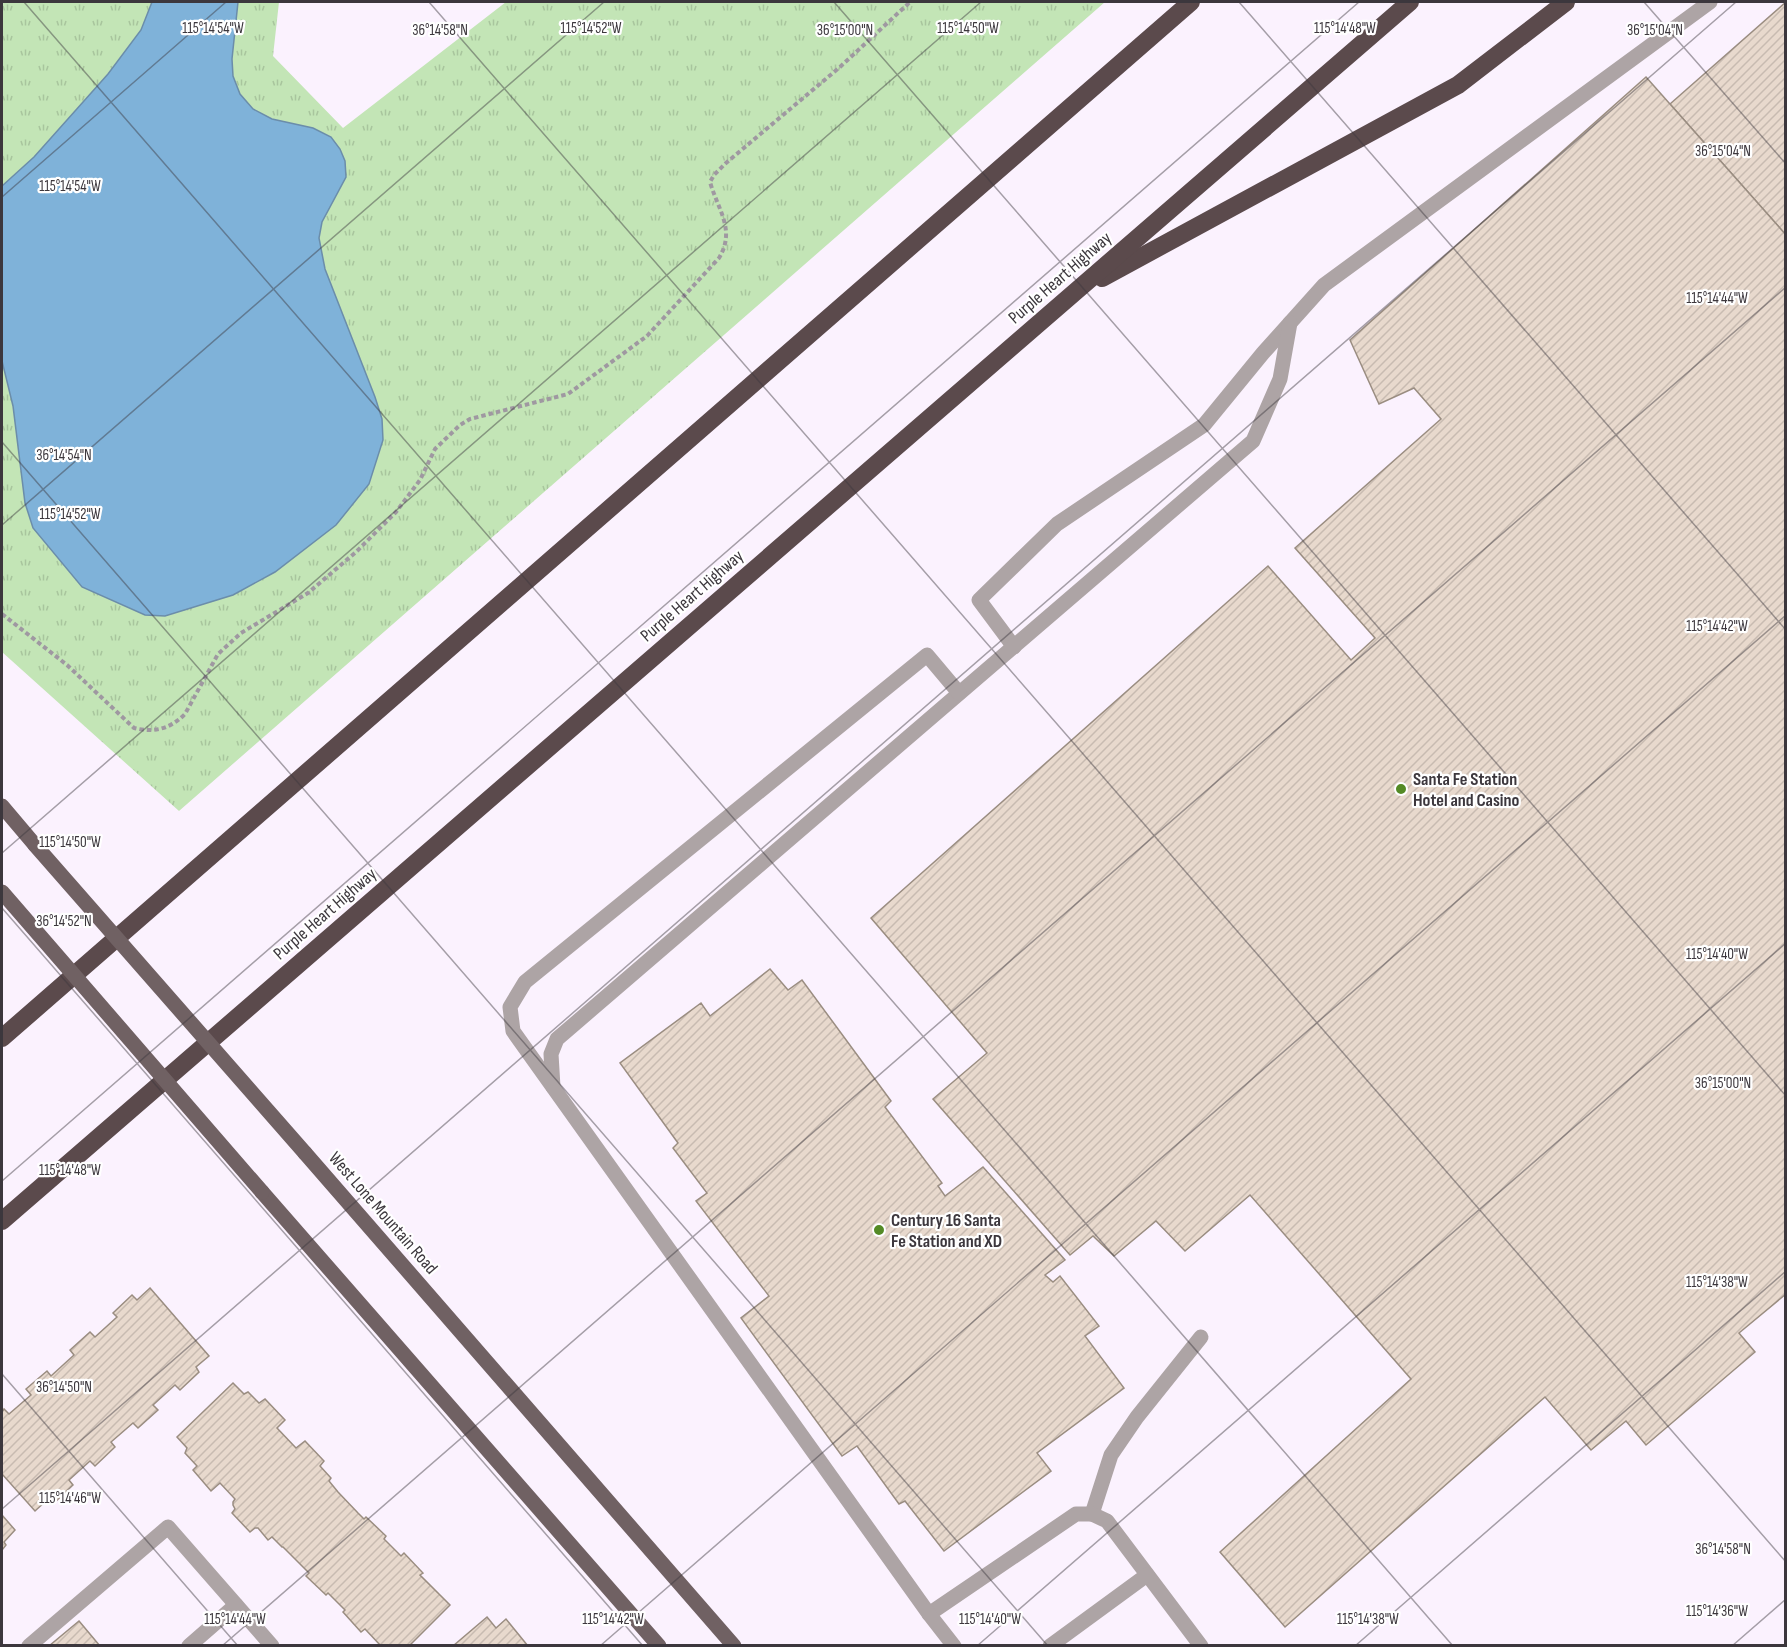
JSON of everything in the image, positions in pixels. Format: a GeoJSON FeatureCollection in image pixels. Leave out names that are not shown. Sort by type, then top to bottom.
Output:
{"type":"FeatureCollection","features":[{"type":"Feature","properties":{"kind":"highway"},"geometry":{"type":"LineString","coordinates":[[2,1038],[1191,2]]}},
{"type":"Feature","properties":{"kind":"highway","name":"Purple Heart Highway"},"geometry":{"type":"LineString","coordinates":[[2,1221],[1410,2]]}},
{"type":"Feature","properties":{"kind":"highway"},"geometry":{"type":"LineString","coordinates":[[1072,295],[1458,85],[1566,2]]}},
{"type":"Feature","properties":{"kind":"main road","name":"West Lone Mountain Road"},"geometry":{"type":"LineString","coordinates":[[2,806],[734,1646]]}},
{"type":"Feature","properties":{"kind":"main road"},"geometry":{"type":"LineString","coordinates":[[2,892],[261,1192],[659,1646]]}},
{"type":"Feature","properties":{"kind":"street"},"geometry":{"type":"LineString","coordinates":[[1014,647],[979,600],[1057,524],[1204,425],[1263,353],[1324,285],[1710,2]]}},
{"type":"Feature","properties":{"kind":"street"},"geometry":{"type":"LineString","coordinates":[[553,1087],[551,1054],[557,1039],[1253,441],[1280,379],[1290,323]]}},
{"type":"Feature","properties":{"kind":"street"},"geometry":{"type":"LineString","coordinates":[[954,1646],[513,1030],[510,1007],[525,982],[927,655],[959,693]]}},
{"type":"Feature","properties":{"kind":"street"},"geometry":{"type":"LineString","coordinates":[[1092,1514],[1111,1455],[1137,1417],[1202,1337]]}},
{"type":"Feature","properties":{"kind":"street"},"geometry":{"type":"LineString","coordinates":[[929,1614],[1076,1514],[1092,1514],[1107,1521],[1201,1646]]}},
{"type":"Feature","properties":{"kind":"street"},"geometry":{"type":"LineString","coordinates":[[29,1646],[168,1527],[272,1646]]}},
{"type":"Feature","properties":{"kind":"street"},"geometry":{"type":"LineString","coordinates":[[1050,1646],[1147,1575]]}},
{"type":"Feature","properties":{"kind":"street"},"geometry":{"type":"LineString","coordinates":[[189,1646],[236,1605]]}},
{"type":"Feature","properties":{"kind":"path"},"geometry":{"type":"LineString","coordinates":[[2,614],[67,665],[134,728],[158,731],[178,721],[185,714],[218,654],[241,633],[308,593],[356,552],[396,512],[420,480],[435,449],[460,425],[470,419],[568,394],[646,336],[725,249],[726,227],[710,182],[714,175],[840,67],[910,2]]}},
{"type":"Feature","properties":{"kind":"green space"},"geometry":{"type":"Polygon","coordinates":[[[2,2],[279,2],[273,56],[343,128],[506,2],[1105,2],[179,811],[2,652],[2,2]]]}},
{"type":"Feature","properties":{"kind":"water"},"geometry":{"type":"Polygon","coordinates":[[[152,2],[238,2],[232,59],[233,76],[240,94],[253,109],[272,119],[313,128],[331,137],[340,149],[345,161],[346,177],[322,222],[319,238],[325,269],[382,419],[383,440],[369,484],[336,525],[275,572],[233,595],[165,616],[145,615],[82,587],[33,528],[25,503],[13,406],[2,361],[2,186],[34,157],[108,74],[141,30],[152,2]]]}},
{"type":"Feature","properties":{"kind":"building"},"geometry":{"type":"Polygon","coordinates":[[[1786,2],[1786,235],[1670,104],[1786,2]]]}},
{"type":"Feature","properties":{"kind":"building","name":"Santa Fe Station Hotel and Casino"},"geometry":{"type":"Polygon","coordinates":[[[1646,77],[1786,235],[1786,1294],[1739,1333],[1755,1352],[1646,1445],[1626,1421],[1591,1450],[1545,1397],[1285,1627],[1220,1552],[1411,1379],[1250,1195],[1185,1251],[1156,1221],[1114,1256],[1093,1236],[1070,1255],[933,1099],[987,1053],[871,918],[1268,566],[1351,660],[1375,638],[1295,548],[1441,419],[1414,388],[1379,404],[1350,340],[1646,77]]]}},
{"type":"Feature","properties":{"kind":"building","name":"Century 16 Santa Fe Station and XD"},"geometry":{"type":"Polygon","coordinates":[[[770,969],[788,990],[802,980],[891,1101],[885,1107],[942,1183],[938,1186],[945,1196],[983,1167],[1065,1260],[1045,1275],[1053,1282],[1060,1276],[1099,1326],[1085,1336],[1124,1388],[1037,1453],[1051,1471],[944,1551],[905,1501],[899,1504],[857,1446],[842,1456],[741,1318],[769,1296],[696,1201],[707,1193],[673,1148],[678,1143],[620,1063],[701,1003],[710,1016],[770,969]]]}},
{"type":"Feature","properties":{"kind":"building"},"geometry":{"type":"Polygon","coordinates":[[[150,1288],[209,1356],[196,1367],[199,1372],[180,1390],[175,1385],[153,1405],[158,1410],[138,1428],[133,1423],[111,1442],[115,1447],[95,1466],[90,1461],[69,1480],[73,1485],[53,1504],[48,1499],[35,1511],[2,1474],[2,1412],[4,1409],[9,1414],[31,1395],[26,1389],[47,1371],[51,1376],[74,1355],[70,1350],[90,1332],[95,1337],[117,1317],[113,1313],[132,1295],[137,1300],[150,1288]]]}},
{"type":"Feature","properties":{"kind":"building"},"geometry":{"type":"Polygon","coordinates":[[[233,1383],[244,1394],[248,1392],[259,1403],[265,1399],[285,1420],[277,1428],[296,1448],[305,1441],[324,1461],[320,1466],[331,1478],[329,1481],[338,1492],[364,1519],[366,1517],[386,1536],[384,1539],[401,1556],[404,1553],[423,1573],[420,1575],[450,1605],[409,1646],[381,1646],[365,1629],[361,1632],[343,1612],[345,1610],[306,1576],[309,1573],[283,1547],[272,1537],[268,1540],[258,1528],[250,1532],[232,1513],[235,1509],[233,1502],[235,1499],[220,1483],[211,1491],[193,1470],[197,1466],[185,1453],[187,1448],[177,1437],[233,1383]]]}},
{"type":"Feature","properties":{"kind":"building"},"geometry":{"type":"Polygon","coordinates":[[[2,1515],[15,1530],[4,1542],[6,1545],[2,1550],[2,1515]]]}},
{"type":"Feature","properties":{"kind":"building"},"geometry":{"type":"Polygon","coordinates":[[[487,1617],[496,1628],[506,1619],[528,1646],[453,1646],[487,1617]]]}},
{"type":"Feature","properties":{"kind":"building"},"geometry":{"type":"Polygon","coordinates":[[[79,1621],[100,1646],[49,1646],[79,1621]]]}},
{"type":"Feature","properties":{"kind":"place","name":"Santa Fe Station Hotel and Casino"},"geometry":{"type":"Point","coordinates":[1401,789]}},
{"type":"Feature","properties":{"kind":"place","name":"Century 16 Santa Fe Station and XD"},"geometry":{"type":"Point","coordinates":[879,1230]}}]}
